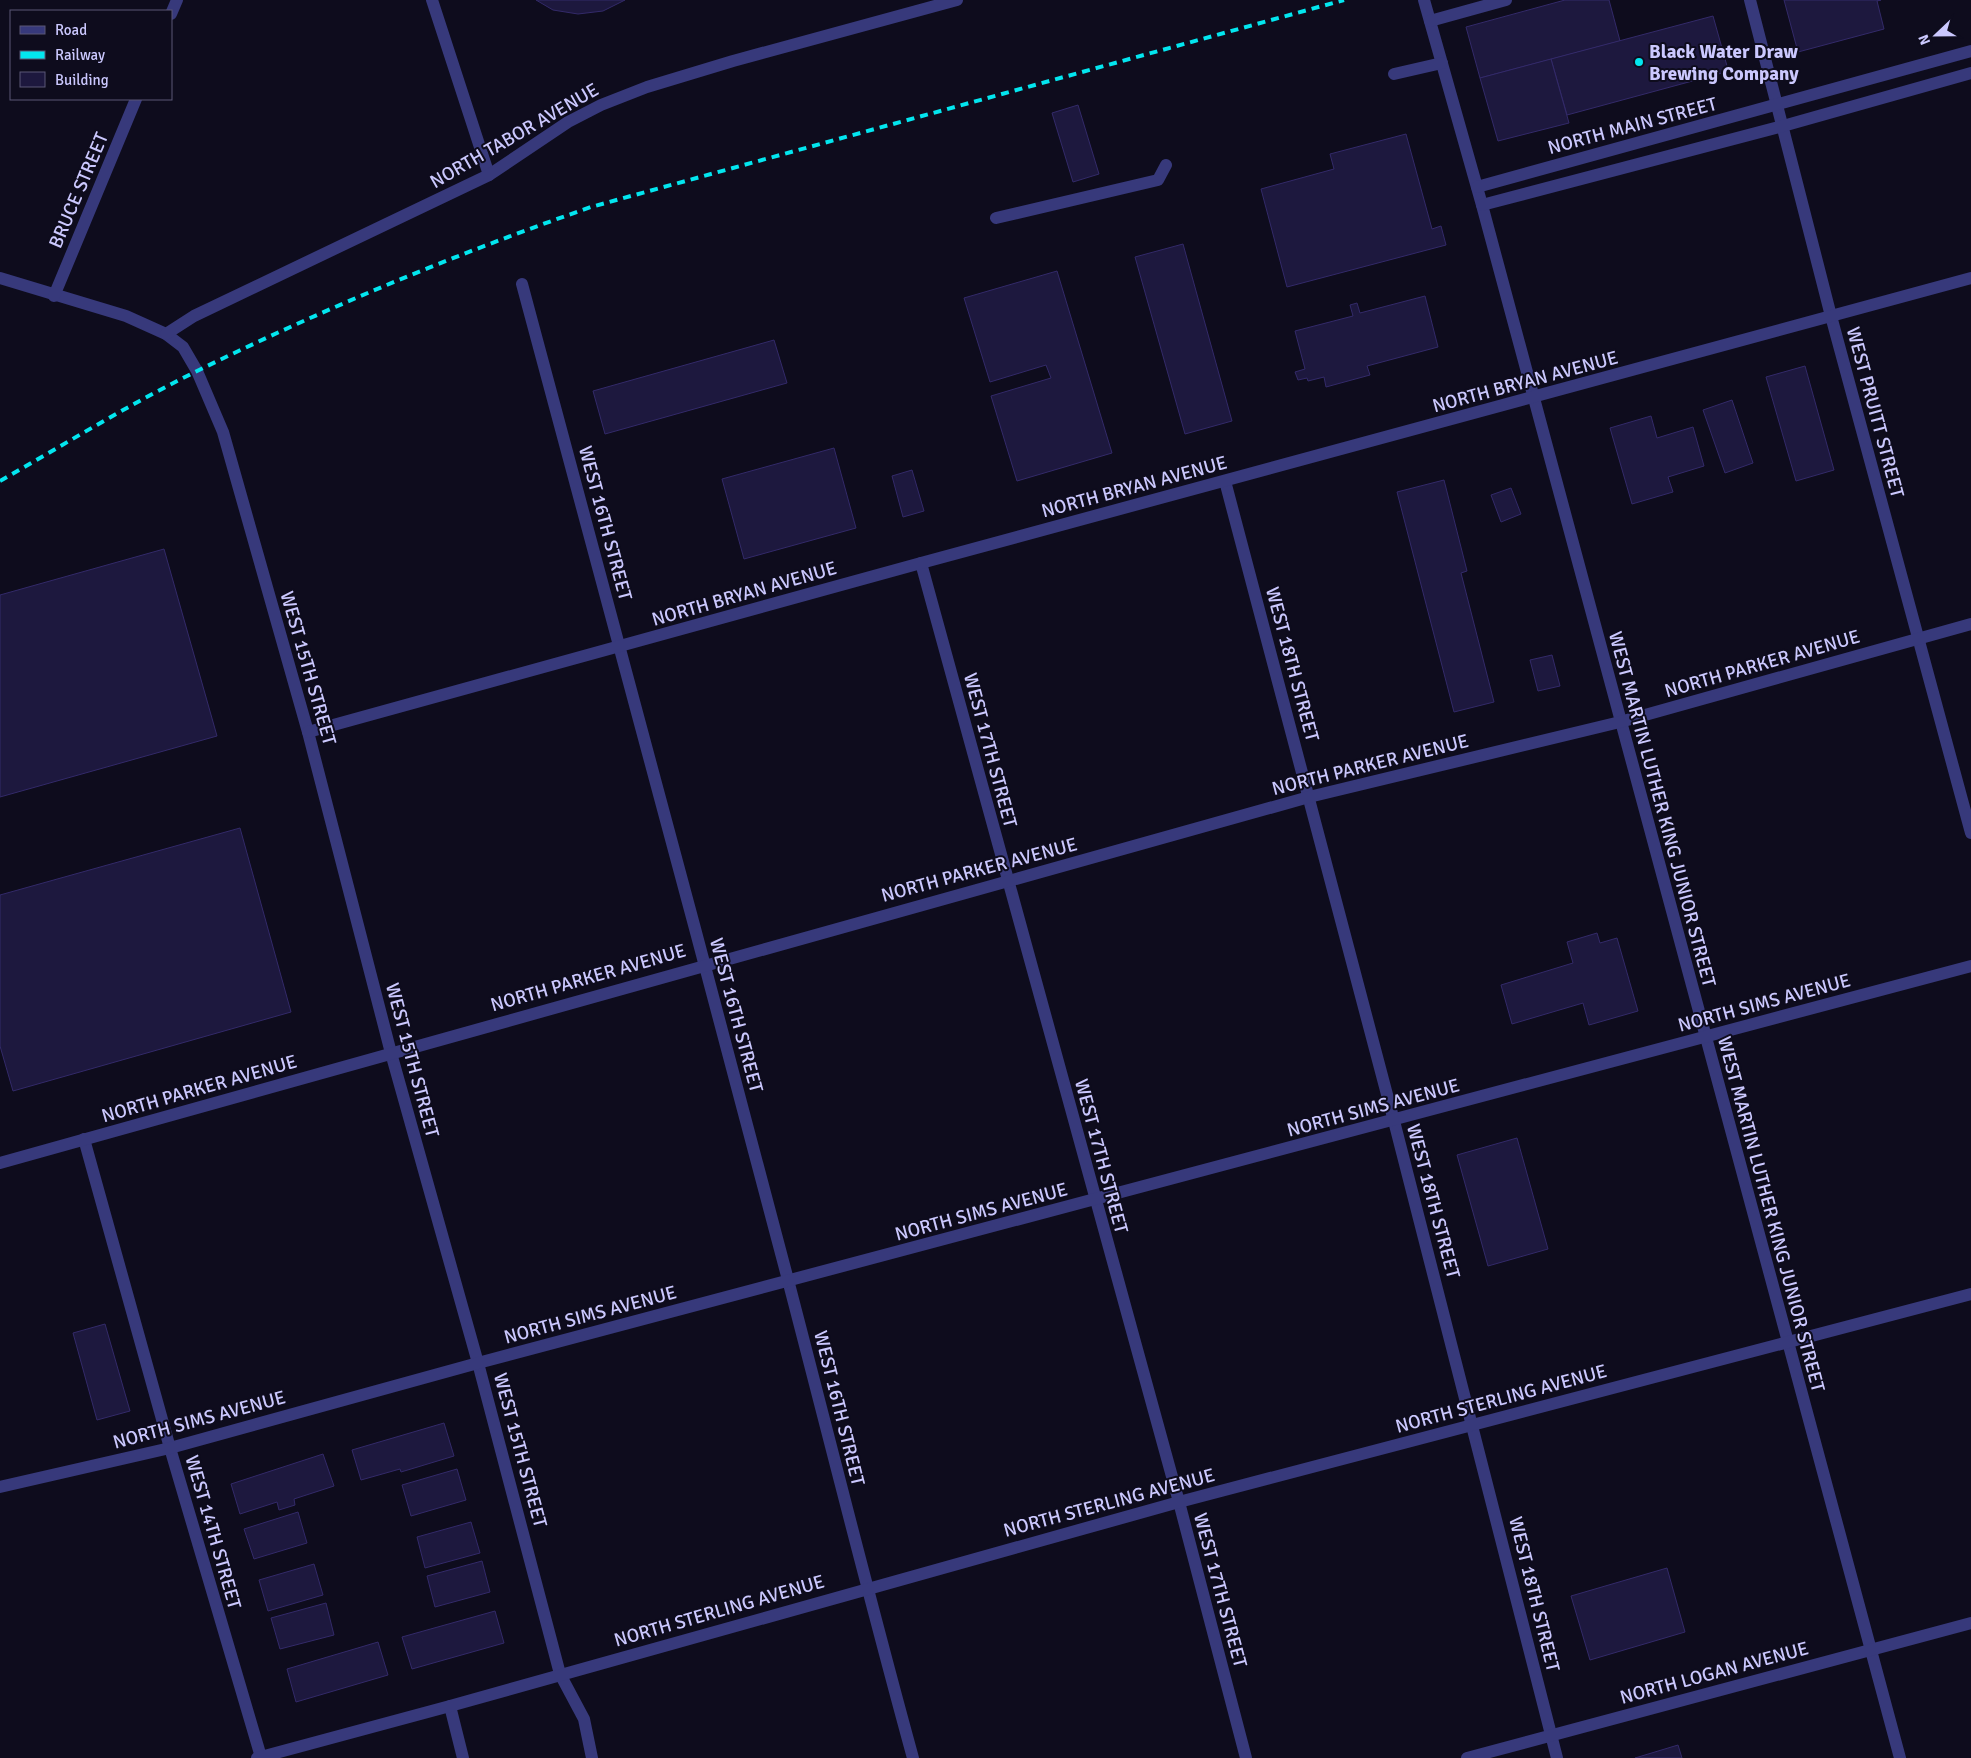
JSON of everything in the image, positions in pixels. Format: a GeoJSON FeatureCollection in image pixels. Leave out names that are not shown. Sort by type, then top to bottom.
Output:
{"type":"FeatureCollection","features":[{"type":"Feature","properties":{"kind":"street"},"geometry":{"type":"LineString","coordinates":[[172,12],[177,0]]}},
{"type":"Feature","properties":{"kind":"street"},"geometry":{"type":"LineString","coordinates":[[432,0],[490,175]]}},
{"type":"Feature","properties":{"kind":"street","name":"NORTH TABOR AVENUE"},"geometry":{"type":"LineString","coordinates":[[166,334],[194,316],[490,175],[568,122],[601,105],[648,87],[732,61],[957,0]]}},
{"type":"Feature","properties":{"kind":"street","name":"WEST MARTIN LUTHER KING JUNIOR STREET"},"geometry":{"type":"LineString","coordinates":[[1424,0],[1482,205],[1532,398],[1900,1758]]}},
{"type":"Feature","properties":{"kind":"street"},"geometry":{"type":"LineString","coordinates":[[1430,21],[1506,0]]}},
{"type":"Feature","properties":{"kind":"street","name":"WEST PRUITT STREET"},"geometry":{"type":"LineString","coordinates":[[1750,0],[1831,316],[1971,833]]}},
{"type":"Feature","properties":{"kind":"street","name":"NORTH MAIN STREET"},"geometry":{"type":"LineString","coordinates":[[1477,187],[1971,51]]}},
{"type":"Feature","properties":{"kind":"street"},"geometry":{"type":"LineString","coordinates":[[1394,74],[1442,63]]}},
{"type":"Feature","properties":{"kind":"street","name":"NORTH MAIN STREET"},"geometry":{"type":"LineString","coordinates":[[1482,205],[1783,126],[1971,73]]}},
{"type":"Feature","properties":{"kind":"street","name":"BRUCE STREET"},"geometry":{"type":"LineString","coordinates":[[54,296],[136,100]]}},
{"type":"Feature","properties":{"kind":"street"},"geometry":{"type":"LineString","coordinates":[[996,218],[1158,180],[1166,165]]}},
{"type":"Feature","properties":{"kind":"street","name":"WEST 15TH STREET"},"geometry":{"type":"LineString","coordinates":[[0,278],[54,296],[126,316],[166,334],[183,347],[197,371],[223,432],[308,732],[391,1053],[478,1363],[560,1674],[584,1719],[592,1758]]}},
{"type":"Feature","properties":{"kind":"street","name":"NORTH BRYAN AVENUE"},"geometry":{"type":"LineString","coordinates":[[308,732],[921,563],[1971,278]]}},
{"type":"Feature","properties":{"kind":"street","name":"WEST 16TH STREET"},"geometry":{"type":"LineString","coordinates":[[522,284],[705,964],[789,1281],[866,1588],[913,1758]]}},
{"type":"Feature","properties":{"kind":"street","name":"WEST 18TH STREET"},"geometry":{"type":"LineString","coordinates":[[1225,481],[1394,1121],[1557,1758]]}},
{"type":"Feature","properties":{"kind":"street","name":"WEST 17TH STREET"},"geometry":{"type":"LineString","coordinates":[[921,563],[1094,1200],[1179,1502],[1246,1758]]}},
{"type":"Feature","properties":{"kind":"street","name":"NORTH PARKER AVENUE"},"geometry":{"type":"LineString","coordinates":[[0,1163],[705,964],[1309,797],[1620,722],[1971,624]]}},
{"type":"Feature","properties":{"kind":"street","name":"NORTH SIMS AVENUE"},"geometry":{"type":"LineString","coordinates":[[0,1487],[170,1448],[478,1363],[1394,1121],[1971,966]]}},
{"type":"Feature","properties":{"kind":"street","name":"WEST 14TH STREET"},"geometry":{"type":"LineString","coordinates":[[84,1140],[259,1758]]}},
{"type":"Feature","properties":{"kind":"street","name":"NORTH STERLING AVENUE"},"geometry":{"type":"LineString","coordinates":[[259,1758],[1179,1502],[1472,1424],[1787,1344],[1971,1294]]}},
{"type":"Feature","properties":{"kind":"street","name":"NORTH LOGAN AVENUE"},"geometry":{"type":"LineString","coordinates":[[1467,1758],[1971,1623]]}},
{"type":"Feature","properties":{"kind":"street"},"geometry":{"type":"LineString","coordinates":[[450,1706],[463,1758]]}},
{"type":"Feature","properties":{"kind":"building"},"geometry":{"type":"Polygon","coordinates":[[[536,0],[625,0],[603,11],[578,14],[553,10],[536,0]]]}},
{"type":"Feature","properties":{"kind":"building"},"geometry":{"type":"Polygon","coordinates":[[[1565,0],[1609,0],[1620,41],[1480,78],[1466,27],[1565,0]]]}},
{"type":"Feature","properties":{"kind":"building"},"geometry":{"type":"Polygon","coordinates":[[[1784,0],[1881,0],[1877,1],[1884,29],[1798,52],[1784,0]]]}},
{"type":"Feature","properties":{"kind":"building","name":"Black Water Draw Brewing Company"},"geometry":{"type":"Polygon","coordinates":[[[1713,16],[1727,66],[1722,73],[1567,115],[1551,59],[1713,16]]]}},
{"type":"Feature","properties":{"kind":"building"},"geometry":{"type":"Polygon","coordinates":[[[1551,59],[1569,123],[1498,141],[1480,78],[1551,59]]]}},
{"type":"Feature","properties":{"kind":"building"},"geometry":{"type":"Polygon","coordinates":[[[1078,105],[1099,174],[1073,182],[1052,113],[1078,105]]]}},
{"type":"Feature","properties":{"kind":"building"},"geometry":{"type":"Polygon","coordinates":[[[1406,134],[1432,229],[1441,226],[1446,245],[1287,287],[1261,189],[1334,169],[1330,154],[1406,134]]]}},
{"type":"Feature","properties":{"kind":"building"},"geometry":{"type":"Polygon","coordinates":[[[1183,244],[1232,421],[1185,434],[1135,257],[1183,244]]]}},
{"type":"Feature","properties":{"kind":"building"},"geometry":{"type":"Polygon","coordinates":[[[1057,271],[1112,453],[1017,481],[991,396],[1051,378],[1046,365],[990,382],[964,298],[1057,271]]]}},
{"type":"Feature","properties":{"kind":"building"},"geometry":{"type":"Polygon","coordinates":[[[1425,296],[1438,347],[1367,366],[1370,375],[1326,387],[1324,377],[1308,381],[1307,378],[1298,380],[1295,372],[1305,369],[1295,331],[1353,316],[1350,305],[1357,303],[1360,313],[1425,296]]]}},
{"type":"Feature","properties":{"kind":"building"},"geometry":{"type":"Polygon","coordinates":[[[774,340],[787,383],[605,434],[593,391],[774,340]]]}},
{"type":"Feature","properties":{"kind":"building"},"geometry":{"type":"Polygon","coordinates":[[[1805,366],[1834,470],[1796,481],[1766,377],[1805,366]]]}},
{"type":"Feature","properties":{"kind":"building"},"geometry":{"type":"Polygon","coordinates":[[[1732,400],[1753,463],[1725,473],[1703,410],[1732,400]]]}},
{"type":"Feature","properties":{"kind":"building"},"geometry":{"type":"Polygon","coordinates":[[[1651,416],[1657,438],[1693,427],[1704,466],[1668,477],[1673,492],[1632,504],[1610,428],[1651,416]]]}},
{"type":"Feature","properties":{"kind":"building"},"geometry":{"type":"Polygon","coordinates":[[[834,448],[856,528],[744,559],[722,479],[834,448]]]}},
{"type":"Feature","properties":{"kind":"building"},"geometry":{"type":"Polygon","coordinates":[[[912,470],[924,511],[903,517],[892,476],[912,470]]]}},
{"type":"Feature","properties":{"kind":"building"},"geometry":{"type":"Polygon","coordinates":[[[1444,480],[1467,571],[1461,573],[1494,702],[1454,712],[1397,492],[1444,480]]]}},
{"type":"Feature","properties":{"kind":"building"},"geometry":{"type":"Polygon","coordinates":[[[1511,488],[1521,514],[1501,522],[1491,495],[1511,488]]]}},
{"type":"Feature","properties":{"kind":"building"},"geometry":{"type":"Polygon","coordinates":[[[164,549],[217,736],[0,797],[0,595],[164,549]]]}},
{"type":"Feature","properties":{"kind":"building"},"geometry":{"type":"Polygon","coordinates":[[[1552,655],[1560,686],[1538,691],[1530,660],[1552,655]]]}},
{"type":"Feature","properties":{"kind":"building"},"geometry":{"type":"Polygon","coordinates":[[[240,828],[291,1012],[13,1091],[0,1046],[0,895],[240,828]]]}},
{"type":"Feature","properties":{"kind":"building"},"geometry":{"type":"Polygon","coordinates":[[[1597,933],[1600,943],[1617,938],[1638,1011],[1589,1025],[1583,1003],[1512,1024],[1501,985],[1573,963],[1567,942],[1597,933]]]}},
{"type":"Feature","properties":{"kind":"building"},"geometry":{"type":"Polygon","coordinates":[[[1517,1138],[1548,1249],[1488,1266],[1457,1155],[1517,1138]]]}},
{"type":"Feature","properties":{"kind":"building"},"geometry":{"type":"Polygon","coordinates":[[[105,1324],[130,1411],[97,1420],[73,1333],[105,1324]]]}},
{"type":"Feature","properties":{"kind":"building"},"geometry":{"type":"Polygon","coordinates":[[[444,1423],[454,1456],[401,1472],[400,1469],[361,1480],[352,1450],[444,1423]]]}},
{"type":"Feature","properties":{"kind":"building"},"geometry":{"type":"Polygon","coordinates":[[[323,1454],[334,1486],[294,1499],[295,1505],[279,1510],[277,1502],[240,1514],[231,1484],[323,1454]]]}},
{"type":"Feature","properties":{"kind":"building"},"geometry":{"type":"Polygon","coordinates":[[[457,1469],[466,1500],[411,1516],[402,1485],[457,1469]]]}},
{"type":"Feature","properties":{"kind":"building"},"geometry":{"type":"Polygon","coordinates":[[[298,1512],[307,1543],[254,1559],[244,1529],[298,1512]]]}},
{"type":"Feature","properties":{"kind":"building"},"geometry":{"type":"Polygon","coordinates":[[[471,1522],[480,1553],[425,1568],[417,1537],[471,1522]]]}},
{"type":"Feature","properties":{"kind":"building"},"geometry":{"type":"Polygon","coordinates":[[[482,1561],[490,1592],[435,1607],[427,1576],[482,1561]]]}},
{"type":"Feature","properties":{"kind":"building"},"geometry":{"type":"Polygon","coordinates":[[[314,1564],[323,1595],[268,1611],[259,1580],[314,1564]]]}},
{"type":"Feature","properties":{"kind":"building"},"geometry":{"type":"Polygon","coordinates":[[[1667,1568],[1685,1632],[1590,1660],[1571,1596],[1667,1568]]]}},
{"type":"Feature","properties":{"kind":"building"},"geometry":{"type":"Polygon","coordinates":[[[326,1603],[334,1635],[280,1649],[271,1618],[326,1603]]]}},
{"type":"Feature","properties":{"kind":"building"},"geometry":{"type":"Polygon","coordinates":[[[495,1611],[504,1643],[412,1669],[402,1637],[495,1611]]]}},
{"type":"Feature","properties":{"kind":"building"},"geometry":{"type":"Polygon","coordinates":[[[378,1642],[388,1675],[296,1702],[287,1669],[378,1642]]]}},
{"type":"Feature","properties":{"kind":"building"},"geometry":{"type":"Polygon","coordinates":[[[1678,1745],[1682,1758],[1635,1758],[1678,1745]]]}},
{"type":"Feature","properties":{"kind":"railway"},"geometry":{"type":"LineString","coordinates":[[0,481],[145,398],[243,349],[390,283],[540,225],[591,207],[1344,0]]}},
{"type":"Feature","properties":{"kind":"place","name":"Black Water Draw Brewing Company"},"geometry":{"type":"Point","coordinates":[1639,62]}}]}
